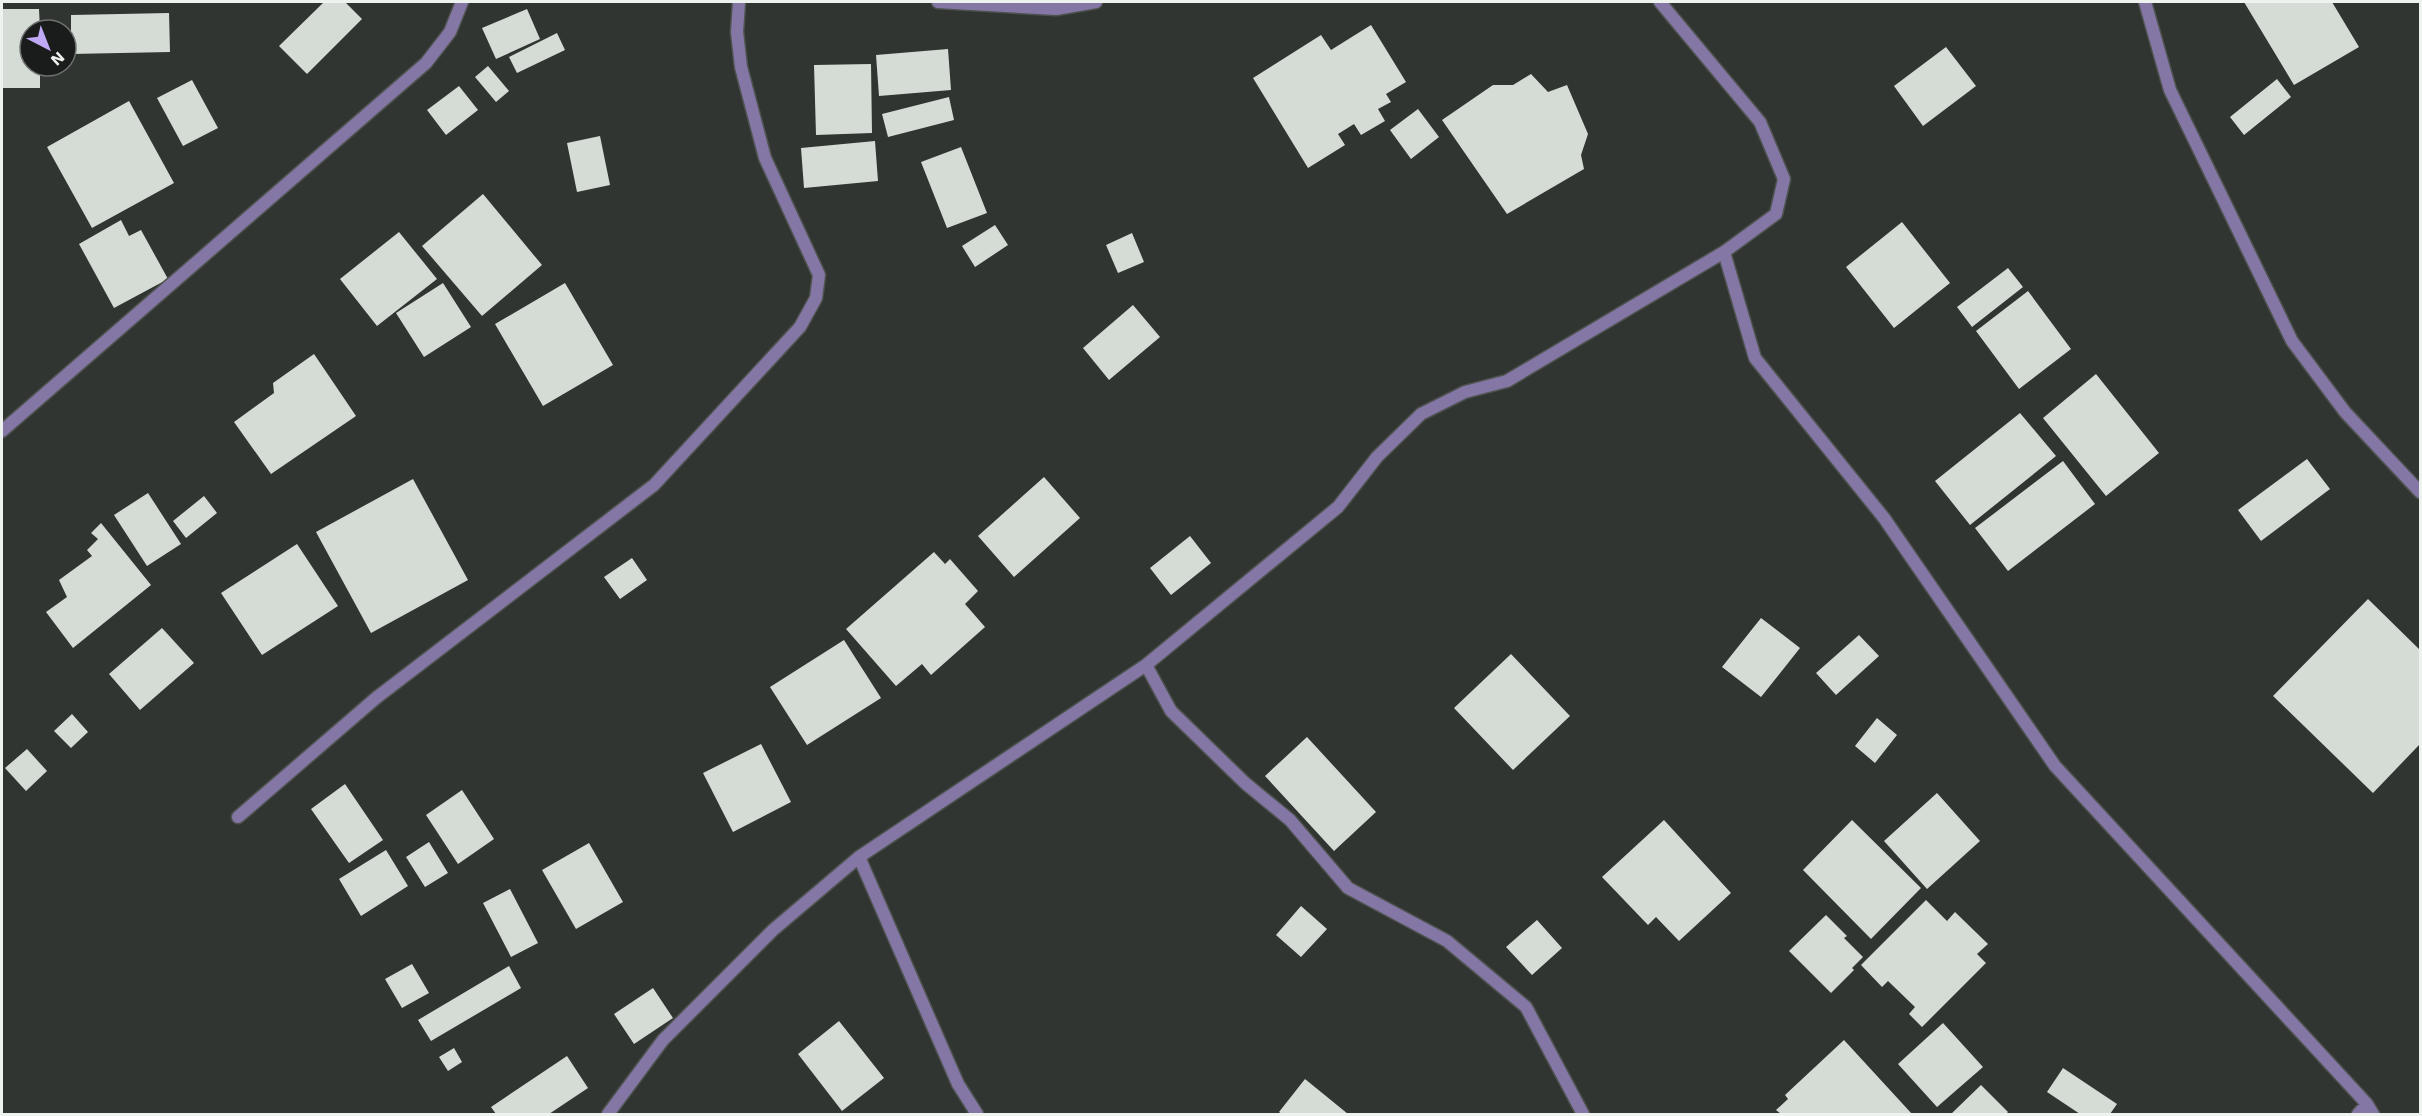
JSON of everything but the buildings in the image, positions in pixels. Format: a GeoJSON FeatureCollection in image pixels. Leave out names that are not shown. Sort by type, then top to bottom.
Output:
{"type":"FeatureCollection","features":[{"type":"Feature","properties":{"kind":"street"},"geometry":{"type":"LineString","coordinates":[[2,430],[426,63],[450,32],[462,2]]}},
{"type":"Feature","properties":{"kind":"street"},"geometry":{"type":"LineString","coordinates":[[238,817],[376,698],[654,485],[800,327],[816,298],[819,275],[762,148],[741,67],[737,32],[739,2]]}},
{"type":"Feature","properties":{"kind":"street"},"geometry":{"type":"LineString","coordinates":[[938,2],[1056,9],[1096,2]]}},
{"type":"Feature","properties":{"kind":"street"},"geometry":{"type":"LineString","coordinates":[[608,1114],[663,1040],[773,930],[859,857],[1146,665],[1338,507],[1377,457],[1421,414],[1466,392],[1506,381],[1724,252],[1776,214],[1784,179],[1760,122],[1660,2]]}},
{"type":"Feature","properties":{"kind":"street"},"geometry":{"type":"LineString","coordinates":[[2145,2],[2170,90],[2292,341],[2345,412],[2421,492]]}},
{"type":"Feature","properties":{"kind":"street"},"geometry":{"type":"LineString","coordinates":[[1724,252],[1755,358],[1884,518],[2055,766],[2370,1109],[2358,1114]]}},
{"type":"Feature","properties":{"kind":"street"},"geometry":{"type":"LineString","coordinates":[[1146,665],[1171,711],[1245,783],[1290,820],[1348,888],[1447,941],[1526,1007],[1583,1114]]}},
{"type":"Feature","properties":{"kind":"street"},"geometry":{"type":"LineString","coordinates":[[859,857],[958,1084],[977,1114]]}}]}
